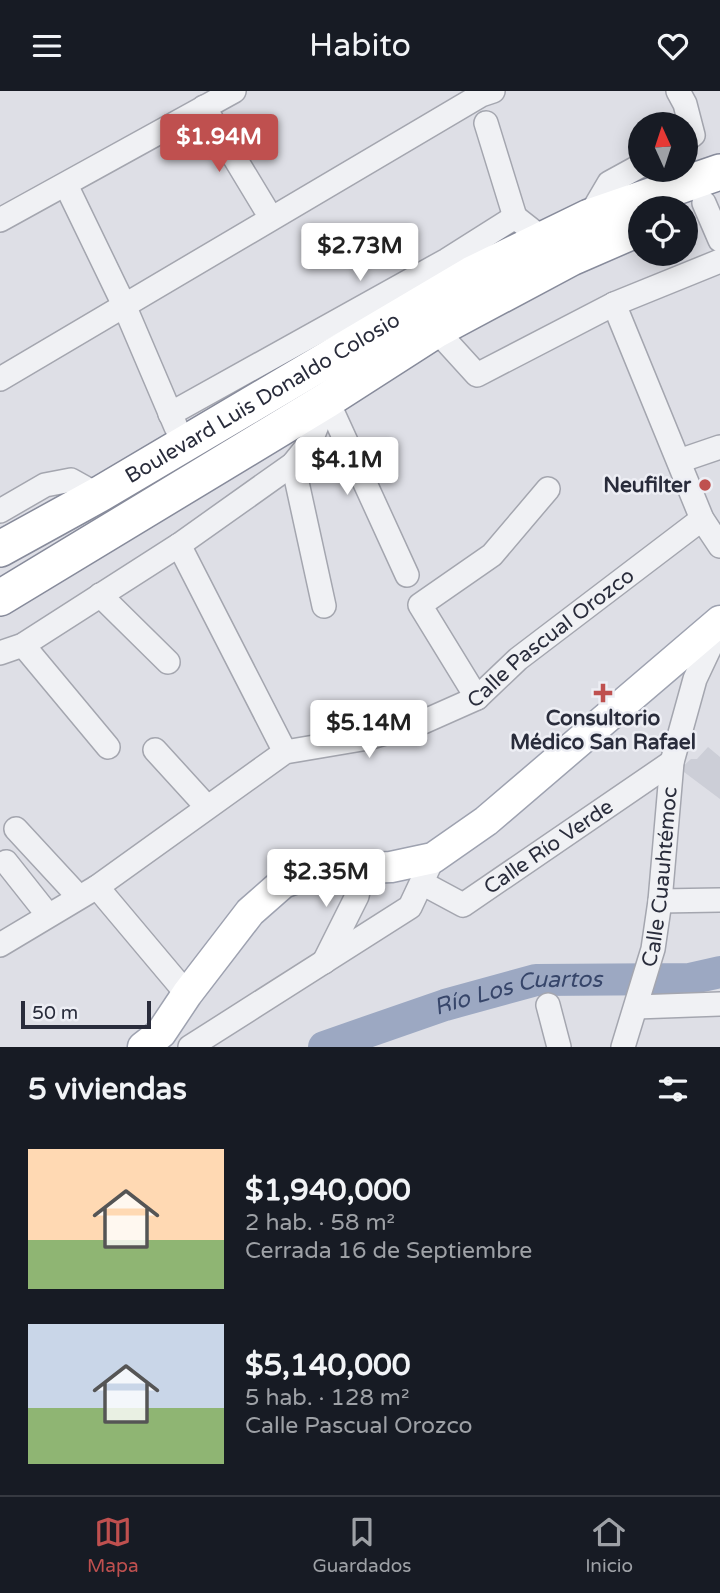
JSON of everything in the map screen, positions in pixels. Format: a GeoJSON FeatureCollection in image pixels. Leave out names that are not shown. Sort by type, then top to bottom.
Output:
{"type":"FeatureCollection","features":[{"type":"Feature","properties":{"kind":"highway","name":"Boulevard Luis Donaldo Colosio"},"geometry":{"type":"LineString","coordinates":[[0,549],[98,495],[177,429],[453,271],[543,239],[589,217],[720,173]]}},
{"type":"Feature","properties":{"kind":"highway","name":"Boulevard Luis Donaldo Colosio"},"geometry":{"type":"LineString","coordinates":[[0,599],[327,400],[436,330],[571,258],[628,233]]}},
{"type":"Feature","properties":{"kind":"highway"},"geometry":{"type":"LineString","coordinates":[[0,559],[27,543],[34,529]]}},
{"type":"Feature","properties":{"kind":"highway"},"geometry":{"type":"LineString","coordinates":[[0,587],[40,565],[56,565]]}},
{"type":"Feature","properties":{"kind":"main road"},"geometry":{"type":"LineString","coordinates":[[143,1047],[161,1033],[187,994],[250,912],[283,883],[319,870],[391,867],[428,870],[720,624]]}},
{"type":"Feature","properties":{"kind":"street"},"geometry":{"type":"LineString","coordinates":[[0,221],[234,91]]}},
{"type":"Feature","properties":{"kind":"street"},"geometry":{"type":"LineString","coordinates":[[0,379],[481,95],[493,91]]}},
{"type":"Feature","properties":{"kind":"street"},"geometry":{"type":"LineString","coordinates":[[678,91],[687,112]]}},
{"type":"Feature","properties":{"kind":"street"},"geometry":{"type":"LineString","coordinates":[[204,107],[271,218]]}},
{"type":"Feature","properties":{"kind":"street"},"geometry":{"type":"LineString","coordinates":[[486,123],[515,217],[543,239]]}},
{"type":"Feature","properties":{"kind":"street"},"geometry":{"type":"LineString","coordinates":[[589,217],[609,183],[628,173]]}},
{"type":"Feature","properties":{"kind":"street"},"geometry":{"type":"LineString","coordinates":[[66,185],[124,305],[177,429]]}},
{"type":"Feature","properties":{"kind":"street"},"geometry":{"type":"LineString","coordinates":[[703,203],[720,240]]}},
{"type":"Feature","properties":{"kind":"street"},"geometry":{"type":"LineString","coordinates":[[453,271],[515,217]]}},
{"type":"Feature","properties":{"kind":"street"},"geometry":{"type":"LineString","coordinates":[[436,330],[477,375],[614,304],[720,261]]}},
{"type":"Feature","properties":{"kind":"street"},"geometry":{"type":"LineString","coordinates":[[614,304],[702,519],[720,546]]}},
{"type":"Feature","properties":{"kind":"street"},"geometry":{"type":"LineString","coordinates":[[0,653],[23,645],[179,545],[293,464],[310,443],[327,400]]}},
{"type":"Feature","properties":{"kind":"street"},"geometry":{"type":"LineString","coordinates":[[327,400],[407,575]]}},
{"type":"Feature","properties":{"kind":"street"},"geometry":{"type":"LineString","coordinates":[[679,461],[720,447]]}},
{"type":"Feature","properties":{"kind":"street"},"geometry":{"type":"LineString","coordinates":[[293,464],[324,605]]}},
{"type":"Feature","properties":{"kind":"street"},"geometry":{"type":"LineString","coordinates":[[0,511],[45,485],[71,480],[98,495]]}},
{"type":"Feature","properties":{"kind":"street"},"geometry":{"type":"LineString","coordinates":[[477,698],[420,605],[492,555],[548,489]]}},
{"type":"Feature","properties":{"kind":"street","name":"Calle Pascual Orozco"},"geometry":{"type":"LineString","coordinates":[[0,945],[88,891],[285,752],[368,738],[423,722],[477,698],[518,659],[702,519]]}},
{"type":"Feature","properties":{"kind":"street"},"geometry":{"type":"LineString","coordinates":[[179,545],[285,752]]}},
{"type":"Feature","properties":{"kind":"street"},"geometry":{"type":"LineString","coordinates":[[100,595],[168,662]]}},
{"type":"Feature","properties":{"kind":"street","name":"Calle Cuauhtémoc"},"geometry":{"type":"LineString","coordinates":[[623,1047],[653,949],[660,901],[672,762],[695,679],[720,624]]}},
{"type":"Feature","properties":{"kind":"street"},"geometry":{"type":"LineString","coordinates":[[23,645],[108,747]]}},
{"type":"Feature","properties":{"kind":"street"},"geometry":{"type":"LineString","coordinates":[[155,750],[207,807]]}},
{"type":"Feature","properties":{"kind":"street","name":"Calle Río Verde"},"geometry":{"type":"LineString","coordinates":[[428,870],[463,905],[672,762]]}},
{"type":"Feature","properties":{"kind":"street"},"geometry":{"type":"LineString","coordinates":[[16,829],[88,891],[187,994]]}},
{"type":"Feature","properties":{"kind":"street"},"geometry":{"type":"LineString","coordinates":[[6,862],[48,915]]}},
{"type":"Feature","properties":{"kind":"street"},"geometry":{"type":"LineString","coordinates":[[324,961],[357,896],[363,869]]}},
{"type":"Feature","properties":{"kind":"street"},"geometry":{"type":"LineString","coordinates":[[190,1047],[410,907],[428,870]]}},
{"type":"Feature","properties":{"kind":"street"},"geometry":{"type":"LineString","coordinates":[[660,901],[720,900]]}},
{"type":"Feature","properties":{"kind":"street"},"geometry":{"type":"LineString","coordinates":[[638,999],[720,1004]]}},
{"type":"Feature","properties":{"kind":"street"},"geometry":{"type":"LineString","coordinates":[[548,1005],[559,1047]]}},
{"type":"Feature","properties":{"kind":"shaded area"},"geometry":{"type":"Polygon","coordinates":[[[708,747],[720,757],[720,799],[680,769],[691,759],[697,759],[708,747]]]}},
{"type":"Feature","properties":{"kind":"waterway","name":"Río Los Cuartos"},"geometry":{"type":"LineString","coordinates":[[324,1047],[445,1005],[536,980],[689,979],[720,972]]}},
{"type":"Feature","properties":{"kind":"place","name":"Neufilter"},"geometry":{"type":"Point","coordinates":[705,485]}},
{"type":"Feature","properties":{"kind":"place","name":"Consultorio Médico San Rafael"},"geometry":{"type":"Point","coordinates":[603,693]}}]}
